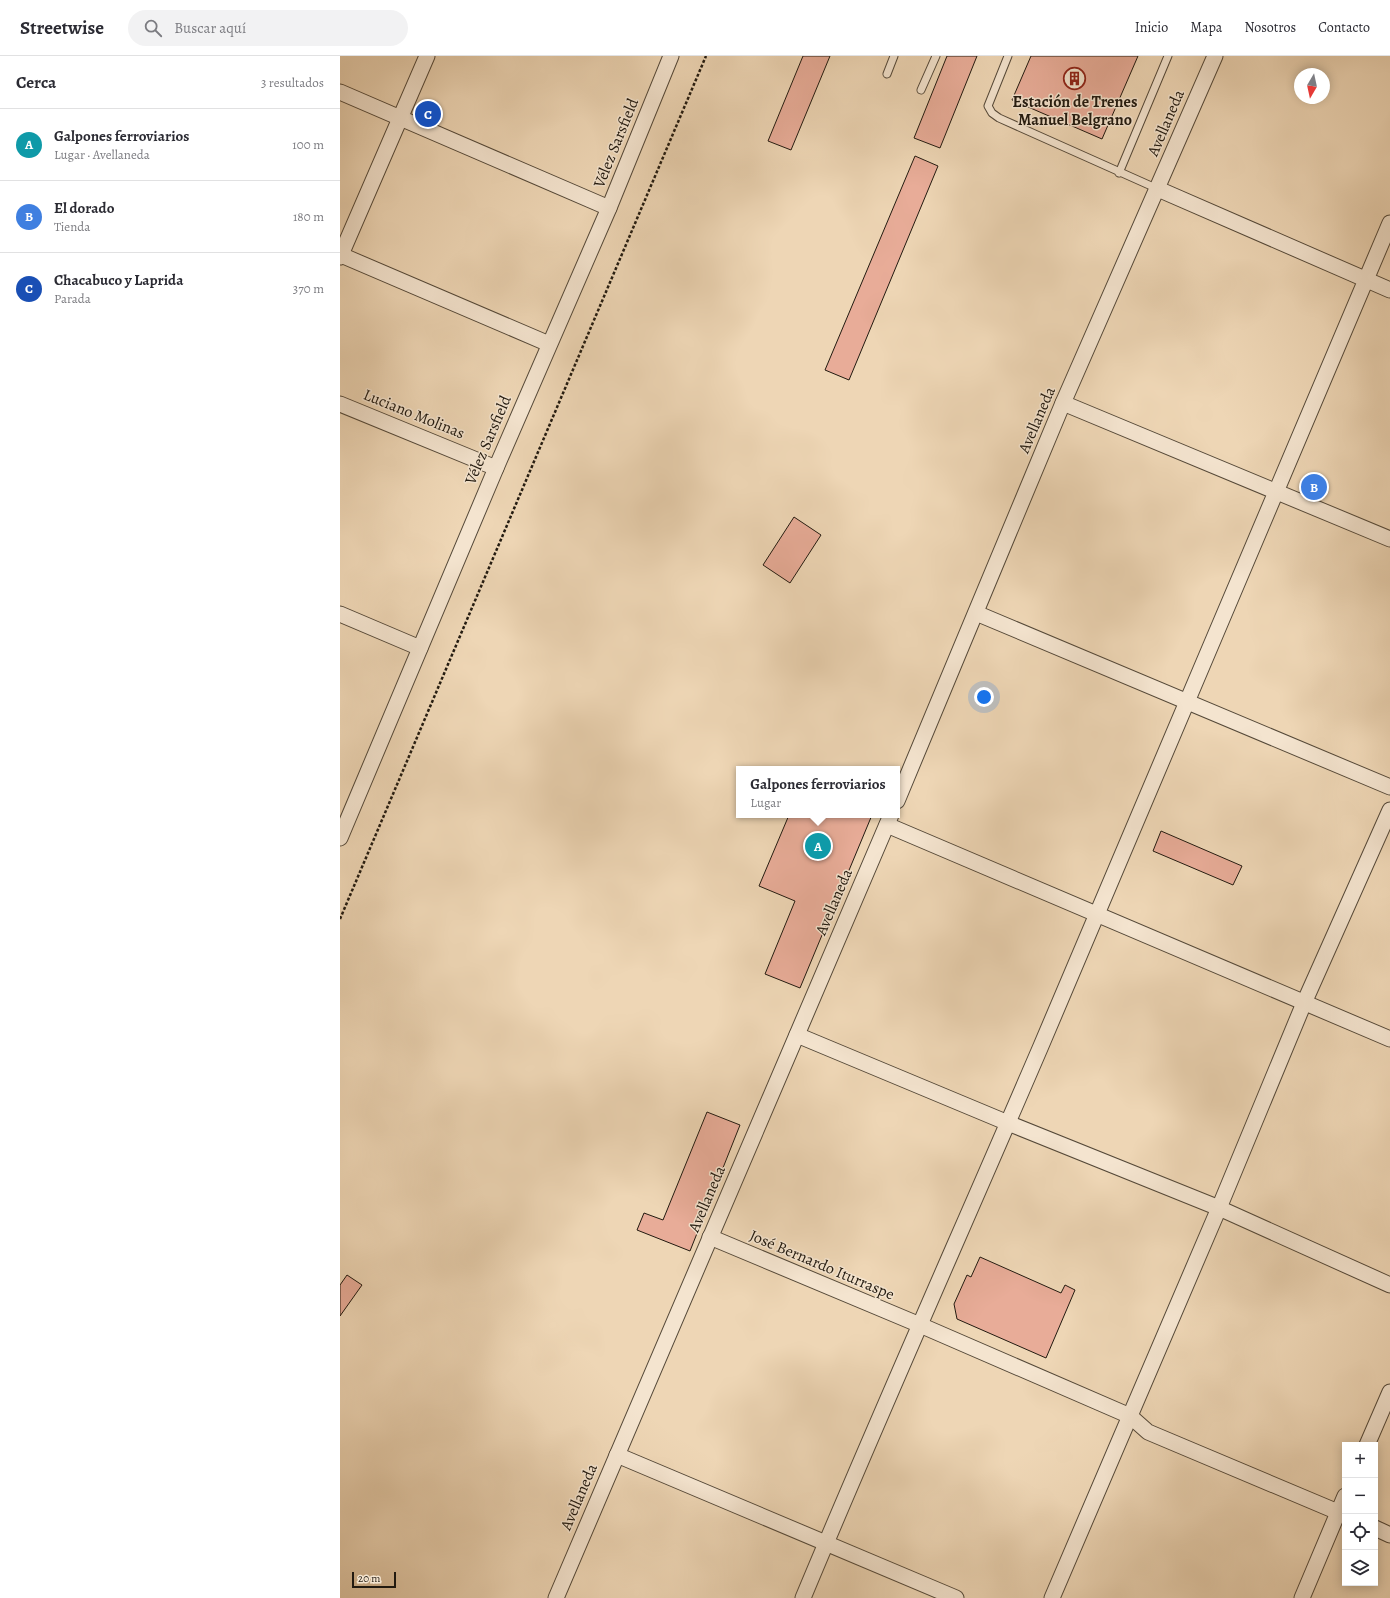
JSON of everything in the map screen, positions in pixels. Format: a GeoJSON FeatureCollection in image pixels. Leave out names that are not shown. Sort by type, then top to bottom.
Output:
{"type":"FeatureCollection","features":[{"type":"Feature","properties":{"kind":"street"},"geometry":{"type":"LineString","coordinates":[[427,56],[340,256],[549,344]]}},
{"type":"Feature","properties":{"kind":"street","name":"Vélez Sarsfield"},"geometry":{"type":"LineString","coordinates":[[340,838],[496,468],[609,208],[671,56]]}},
{"type":"Feature","properties":{"kind":"street","name":"Avellaneda"},"geometry":{"type":"LineString","coordinates":[[900,794],[1063,403],[1158,190],[1215,56]]}},
{"type":"Feature","properties":{"kind":"street"},"geometry":{"type":"LineString","coordinates":[[340,92],[609,208]]}},
{"type":"Feature","properties":{"kind":"street"},"geometry":{"type":"LineString","coordinates":[[1158,190],[1390,290]]}},
{"type":"Feature","properties":{"kind":"street"},"geometry":{"type":"LineString","coordinates":[[803,1598],[1008,1123],[1390,223]]}},
{"type":"Feature","properties":{"kind":"street"},"geometry":{"type":"LineString","coordinates":[[1063,403],[1390,538]]}},
{"type":"Feature","properties":{"kind":"street","name":"Luciano Molinas"},"geometry":{"type":"LineString","coordinates":[[340,404],[496,468]]}},
{"type":"Feature","properties":{"kind":"street"},"geometry":{"type":"LineString","coordinates":[[976,613],[1390,787]]}},
{"type":"Feature","properties":{"kind":"street"},"geometry":{"type":"LineString","coordinates":[[340,614],[420,648]]}},
{"type":"Feature","properties":{"kind":"street"},"geometry":{"type":"LineString","coordinates":[[1052,1598],[1219,1208],[1304,1003],[1390,810]]}},
{"type":"Feature","properties":{"kind":"street"},"geometry":{"type":"LineString","coordinates":[[889,820],[1097,914],[1390,1039]]}},
{"type":"Feature","properties":{"kind":"street","name":"Avellaneda"},"geometry":{"type":"LineString","coordinates":[[556,1598],[889,820]]}},
{"type":"Feature","properties":{"kind":"street"},"geometry":{"type":"LineString","coordinates":[[797,1036],[1219,1208],[1390,1285]]}},
{"type":"Feature","properties":{"kind":"street","name":"José Bernardo Iturraspe"},"geometry":{"type":"LineString","coordinates":[[710,1237],[920,1325],[1130,1416],[1148,1432],[1342,1513]]}},
{"type":"Feature","properties":{"kind":"street"},"geometry":{"type":"LineString","coordinates":[[1368,1442],[1390,1392]]}},
{"type":"Feature","properties":{"kind":"street"},"geometry":{"type":"LineString","coordinates":[[617,1455],[956,1598]]}},
{"type":"Feature","properties":{"kind":"street"},"geometry":{"type":"LineString","coordinates":[[1302,1598],[1342,1513]]}},
{"type":"Feature","properties":{"kind":"street"},"geometry":{"type":"LineString","coordinates":[[1378,1529],[1390,1535]]}},
{"type":"Feature","properties":{"kind":"lane"},"geometry":{"type":"LineString","coordinates":[[887,74],[894,56]]}},
{"type":"Feature","properties":{"kind":"lane"},"geometry":{"type":"LineString","coordinates":[[921,90],[936,56]]}},
{"type":"Feature","properties":{"kind":"lane"},"geometry":{"type":"LineString","coordinates":[[1008,56],[988,106],[992,113],[999,118],[1158,190]]}},
{"type":"Feature","properties":{"kind":"lane"},"geometry":{"type":"LineString","coordinates":[[1119,173],[1168,56]]}},
{"type":"Feature","properties":{"kind":"path"},"geometry":{"type":"LineString","coordinates":[[340,919],[706,56]]}},
{"type":"Feature","properties":{"kind":"building"},"geometry":{"type":"Polygon","coordinates":[[[803,56],[830,56],[791,150],[768,141],[803,56]]]}},
{"type":"Feature","properties":{"kind":"building"},"geometry":{"type":"Polygon","coordinates":[[[947,56],[977,56],[940,148],[914,138],[947,56]]]}},
{"type":"Feature","properties":{"kind":"building","name":"Estación de Trenes Manuel Belgrano"},"geometry":{"type":"Polygon","coordinates":[[[1031,56],[1138,56],[1102,139],[1012,100],[1031,56]]]}},
{"type":"Feature","properties":{"kind":"building"},"geometry":{"type":"Polygon","coordinates":[[[915,156],[938,166],[849,380],[825,370],[915,156]]]}},
{"type":"Feature","properties":{"kind":"building"},"geometry":{"type":"Polygon","coordinates":[[[794,517],[821,535],[790,583],[763,565],[794,517]]]}},
{"type":"Feature","properties":{"kind":"building"},"geometry":{"type":"Polygon","coordinates":[[[788,818],[871,818],[800,988],[765,974],[795,901],[759,886],[788,818]]]}},
{"type":"Feature","properties":{"kind":"building"},"geometry":{"type":"Polygon","coordinates":[[[1161,831],[1242,866],[1233,885],[1153,851],[1161,831]]]}},
{"type":"Feature","properties":{"kind":"building"},"geometry":{"type":"Polygon","coordinates":[[[707,1112],[740,1125],[690,1251],[637,1230],[644,1213],[663,1220],[707,1112]]]}},
{"type":"Feature","properties":{"kind":"building"},"geometry":{"type":"Polygon","coordinates":[[[980,1257],[1061,1293],[1065,1285],[1075,1290],[1046,1358],[957,1319],[954,1304],[967,1275],[971,1277],[980,1257]]]}},
{"type":"Feature","properties":{"kind":"building"},"geometry":{"type":"Polygon","coordinates":[[[347,1275],[362,1285],[340,1316],[340,1285],[347,1275]]]}},
{"type":"Feature","properties":{"kind":"place","name":"Estación de Trenes Manuel Belgrano"},"geometry":{"type":"Point","coordinates":[1075,78]}},
{"type":"Feature","properties":{"kind":"place","name":"Chacabuco y Laprida"},"geometry":{"type":"Point","coordinates":[428,114]}},
{"type":"Feature","properties":{"kind":"place","name":"El dorado"},"geometry":{"type":"Point","coordinates":[1314,487]}},
{"type":"Feature","properties":{"kind":"place","name":"Galpones ferroviarios"},"geometry":{"type":"Point","coordinates":[818,846]}}]}
